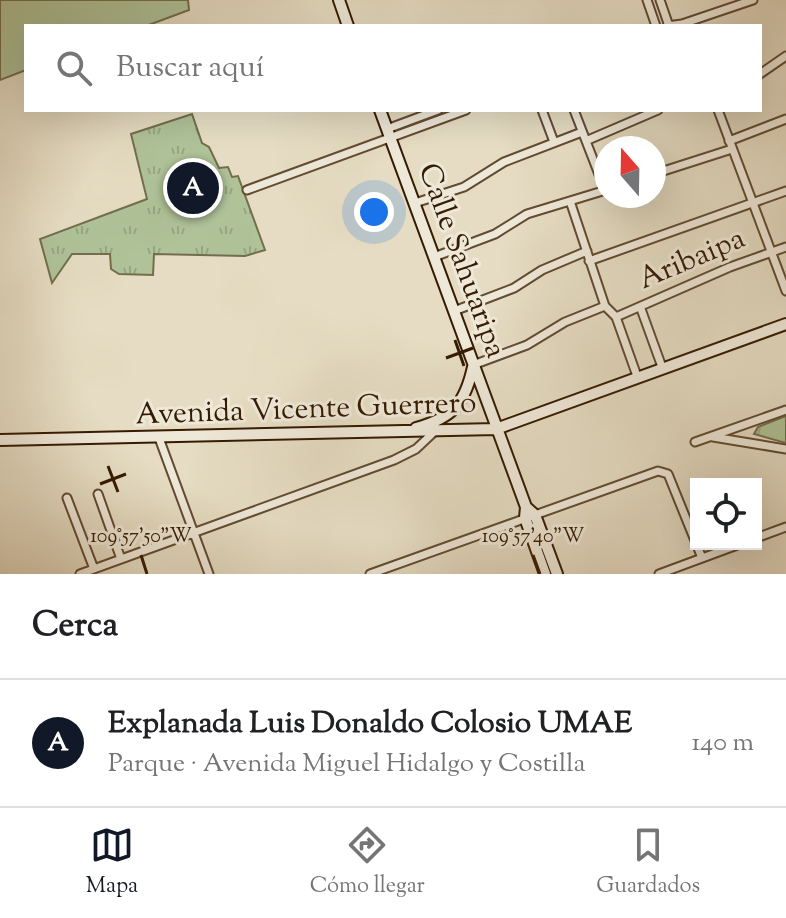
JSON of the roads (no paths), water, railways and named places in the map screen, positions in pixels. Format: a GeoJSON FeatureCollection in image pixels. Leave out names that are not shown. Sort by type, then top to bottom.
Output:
{"type":"FeatureCollection","features":[{"type":"Feature","properties":{"kind":"main road"},"geometry":{"type":"LineString","coordinates":[[339,0],[347,24]]}},
{"type":"Feature","properties":{"kind":"main road","name":"Calle Sahuaripa"},"geometry":{"type":"LineString","coordinates":[[381,112],[529,513]]}},
{"type":"Feature","properties":{"kind":"main road","name":"Avenida Vicente Guerrero"},"geometry":{"type":"LineString","coordinates":[[0,440],[496,429],[786,324]]}},
{"type":"Feature","properties":{"kind":"main road"},"geometry":{"type":"LineString","coordinates":[[398,433],[441,420],[457,409],[466,396],[473,365]]}},
{"type":"Feature","properties":{"kind":"main road"},"geometry":{"type":"LineString","coordinates":[[529,513],[545,574]]}},
{"type":"Feature","properties":{"kind":"main road"},"geometry":{"type":"LineString","coordinates":[[529,513],[557,574]]}},
{"type":"Feature","properties":{"kind":"street"},"geometry":{"type":"LineString","coordinates":[[647,0],[655,24]]}},
{"type":"Feature","properties":{"kind":"street"},"geometry":{"type":"LineString","coordinates":[[660,0],[667,24]]}},
{"type":"Feature","properties":{"kind":"street"},"geometry":{"type":"LineString","coordinates":[[684,24],[753,0]]}},
{"type":"Feature","properties":{"kind":"street"},"geometry":{"type":"LineString","coordinates":[[762,73],[786,56]]}},
{"type":"Feature","properties":{"kind":"street"},"geometry":{"type":"LineString","coordinates":[[247,190],[434,112]]}},
{"type":"Feature","properties":{"kind":"street"},"geometry":{"type":"LineString","coordinates":[[389,133],[459,112]]}},
{"type":"Feature","properties":{"kind":"street"},"geometry":{"type":"LineString","coordinates":[[543,112],[554,142]]}},
{"type":"Feature","properties":{"kind":"street"},"geometry":{"type":"LineString","coordinates":[[575,112],[594,157]]}},
{"type":"Feature","properties":{"kind":"street"},"geometry":{"type":"LineString","coordinates":[[588,140],[653,112]]}},
{"type":"Feature","properties":{"kind":"street"},"geometry":{"type":"LineString","coordinates":[[719,112],[786,291]]}},
{"type":"Feature","properties":{"kind":"street"},"geometry":{"type":"LineString","coordinates":[[666,169],[786,119]]}},
{"type":"Feature","properties":{"kind":"street"},"geometry":{"type":"LineString","coordinates":[[415,203],[464,187],[504,162],[582,132]]}},
{"type":"Feature","properties":{"kind":"street"},"geometry":{"type":"LineString","coordinates":[[589,261],[786,191]]}},
{"type":"Feature","properties":{"kind":"street"},"geometry":{"type":"LineString","coordinates":[[434,257],[495,234],[527,214],[594,194]]}},
{"type":"Feature","properties":{"kind":"street"},"geometry":{"type":"LineString","coordinates":[[570,201],[605,306],[616,317],[637,376]]}},
{"type":"Feature","properties":{"kind":"street","name":"Aribaipa"},"geometry":{"type":"LineString","coordinates":[[616,317],[641,309],[722,270],[786,247]]}},
{"type":"Feature","properties":{"kind":"street"},"geometry":{"type":"LineString","coordinates":[[454,311],[514,288],[542,270],[587,251]]}},
{"type":"Feature","properties":{"kind":"street","name":"Aribaipa"},"geometry":{"type":"LineString","coordinates":[[473,365],[527,345],[558,326],[605,306]]}},
{"type":"Feature","properties":{"kind":"street"},"geometry":{"type":"LineString","coordinates":[[641,309],[662,367]]}},
{"type":"Feature","properties":{"kind":"street"},"geometry":{"type":"LineString","coordinates":[[695,442],[786,410]]}},
{"type":"Feature","properties":{"kind":"street"},"geometry":{"type":"LineString","coordinates":[[80,574],[394,460],[416,449],[434,432]]}},
{"type":"Feature","properties":{"kind":"street"},"geometry":{"type":"LineString","coordinates":[[711,437],[786,449]]}},
{"type":"Feature","properties":{"kind":"street"},"geometry":{"type":"LineString","coordinates":[[159,438],[209,574]]}},
{"type":"Feature","properties":{"kind":"street"},"geometry":{"type":"LineString","coordinates":[[370,574],[529,513],[653,472],[668,474],[702,558]]}},
{"type":"Feature","properties":{"kind":"street"},"geometry":{"type":"LineString","coordinates":[[98,494],[121,559]]}},
{"type":"Feature","properties":{"kind":"street"},"geometry":{"type":"LineString","coordinates":[[67,498],[94,569]]}},
{"type":"Feature","properties":{"kind":"street"},"geometry":{"type":"LineString","coordinates":[[762,536],[786,527]]}},
{"type":"Feature","properties":{"kind":"street"},"geometry":{"type":"LineString","coordinates":[[659,574],[724,550]]}},
{"type":"Feature","properties":{"kind":"place","name":"Explanada Luis Donaldo Colosio UMAE"},"geometry":{"type":"Point","coordinates":[193,188]}}]}
